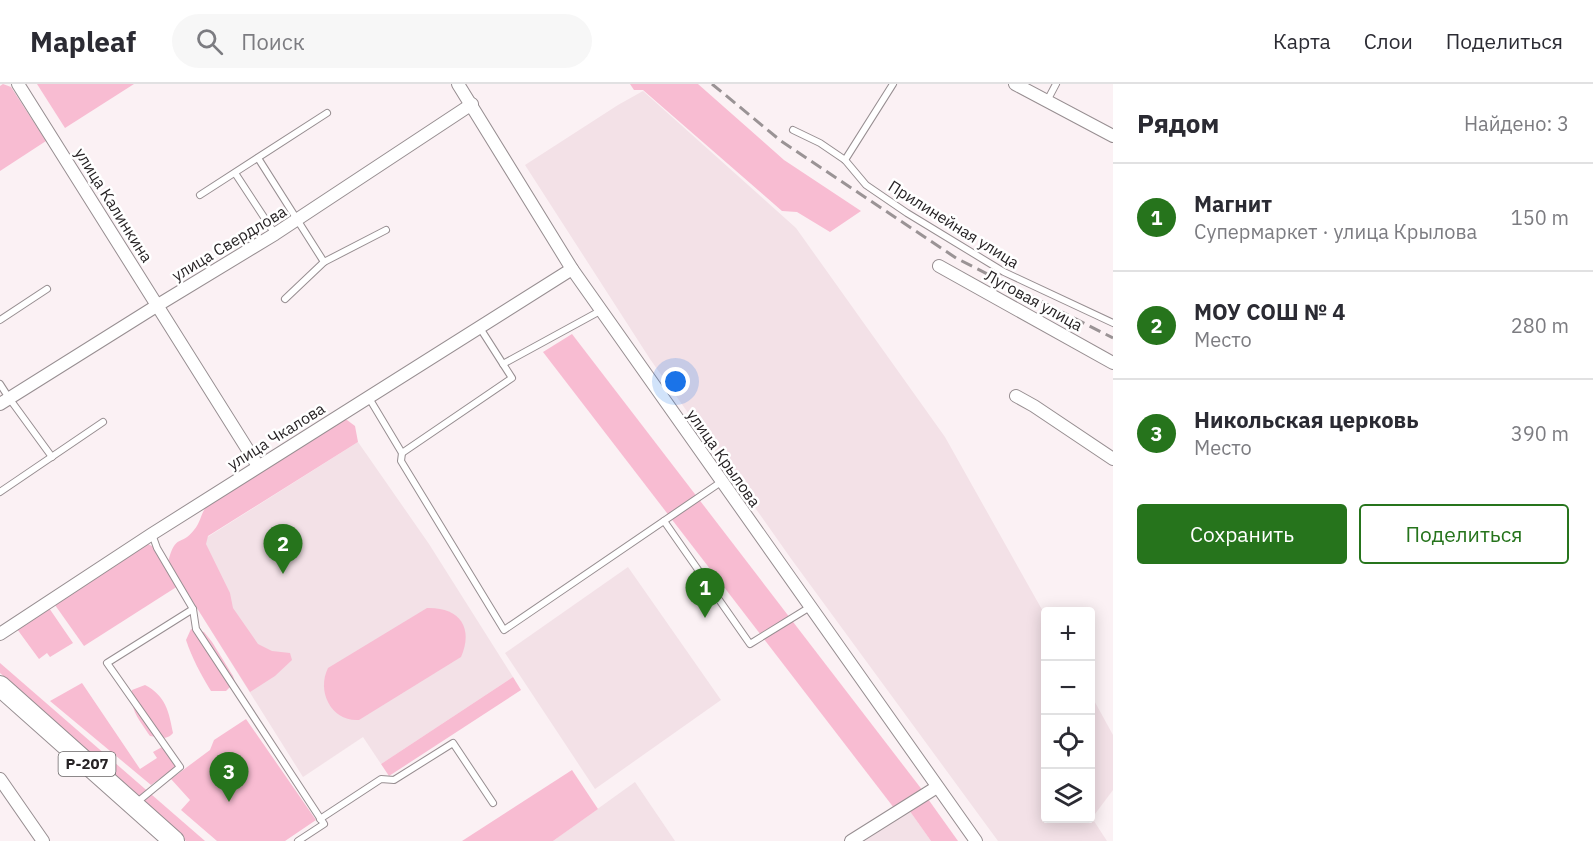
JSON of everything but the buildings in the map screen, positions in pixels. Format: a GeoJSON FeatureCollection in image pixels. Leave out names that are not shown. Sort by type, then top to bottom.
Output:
{"type":"FeatureCollection","features":[{"type":"Feature","properties":{"kind":"main road","name":"Р-207"},"geometry":{"type":"LineString","coordinates":[[0,686],[174,841]]}},
{"type":"Feature","properties":{"kind":"street","name":"улица Калинкина"},"geometry":{"type":"LineString","coordinates":[[18,84],[258,466]]}},
{"type":"Feature","properties":{"kind":"street","name":"улица Крылова"},"geometry":{"type":"LineString","coordinates":[[458,84],[600,311],[976,841]]}},
{"type":"Feature","properties":{"kind":"street"},"geometry":{"type":"LineString","coordinates":[[1015,84],[1113,136]]}},
{"type":"Feature","properties":{"kind":"street","name":"улица Свердлова"},"geometry":{"type":"LineString","coordinates":[[4,401],[275,234],[472,104]]}},
{"type":"Feature","properties":{"kind":"street","name":"Луговая улица"},"geometry":{"type":"LineString","coordinates":[[939,266],[1113,363]]}},
{"type":"Feature","properties":{"kind":"street","name":"улица Чкалова"},"geometry":{"type":"LineString","coordinates":[[0,634],[258,466],[572,269]]}},
{"type":"Feature","properties":{"kind":"street"},"geometry":{"type":"LineString","coordinates":[[1016,396],[1113,459]]}},
{"type":"Feature","properties":{"kind":"street"},"geometry":{"type":"LineString","coordinates":[[0,779],[43,841]]}},
{"type":"Feature","properties":{"kind":"street"},"geometry":{"type":"LineString","coordinates":[[851,841],[938,787]]}},
{"type":"Feature","properties":{"kind":"lane"},"geometry":{"type":"LineString","coordinates":[[844,160],[893,84]]}},
{"type":"Feature","properties":{"kind":"lane"},"geometry":{"type":"LineString","coordinates":[[1047,101],[1056,84]]}},
{"type":"Feature","properties":{"kind":"lane"},"geometry":{"type":"LineString","coordinates":[[200,195],[327,113]]}},
{"type":"Feature","properties":{"kind":"lane","name":"Прилинейная улица"},"geometry":{"type":"LineString","coordinates":[[793,130],[820,143],[844,160],[866,185],[907,213],[1004,272],[1112,320]]}},
{"type":"Feature","properties":{"kind":"lane"},"geometry":{"type":"LineString","coordinates":[[258,158],[324,262]]}},
{"type":"Feature","properties":{"kind":"lane"},"geometry":{"type":"LineString","coordinates":[[235,173],[275,234]]}},
{"type":"Feature","properties":{"kind":"lane"},"geometry":{"type":"LineString","coordinates":[[285,299],[324,262],[386,230]]}},
{"type":"Feature","properties":{"kind":"lane"},"geometry":{"type":"LineString","coordinates":[[0,320],[46,289]]}},
{"type":"Feature","properties":{"kind":"lane"},"geometry":{"type":"LineString","coordinates":[[503,364],[600,311]]}},
{"type":"Feature","properties":{"kind":"lane"},"geometry":{"type":"LineString","coordinates":[[402,453],[512,378],[480,327]]}},
{"type":"Feature","properties":{"kind":"lane"},"geometry":{"type":"LineString","coordinates":[[0,384],[4,401],[52,457]]}},
{"type":"Feature","properties":{"kind":"lane"},"geometry":{"type":"LineString","coordinates":[[369,397],[402,453],[401,461],[504,630],[721,482]]}},
{"type":"Feature","properties":{"kind":"lane"},"geometry":{"type":"LineString","coordinates":[[0,492],[103,422]]}},
{"type":"Feature","properties":{"kind":"lane"},"geometry":{"type":"LineString","coordinates":[[664,520],[750,644],[810,607]]}},
{"type":"Feature","properties":{"kind":"lane"},"geometry":{"type":"LineString","coordinates":[[152,534],[157,548],[193,609],[196,629],[324,824],[298,841]]}},
{"type":"Feature","properties":{"kind":"lane"},"geometry":{"type":"LineString","coordinates":[[133,805],[180,767],[107,663],[193,609]]}},
{"type":"Feature","properties":{"kind":"lane"},"geometry":{"type":"LineString","coordinates":[[320,819],[381,779],[394,780],[453,743],[493,803]]}},
{"type":"Feature","properties":{"kind":"shaded area"},"geometry":{"type":"Polygon","coordinates":[[[3,84],[11,87],[46,141],[0,171],[0,86],[3,84]]]}},
{"type":"Feature","properties":{"kind":"shaded area"},"geometry":{"type":"Polygon","coordinates":[[[37,84],[134,84],[65,128],[37,84]]]}},
{"type":"Feature","properties":{"kind":"shaded area"},"geometry":{"type":"Polygon","coordinates":[[[630,84],[698,84],[784,160],[861,211],[830,232],[797,212],[782,211],[643,90],[634,90],[630,84]]]}},
{"type":"Feature","properties":{"kind":"shaded area"},"geometry":{"type":"Polygon","coordinates":[[[643,91],[796,228],[945,437],[1041,608],[1041,823],[1095,823],[1107,841],[998,841],[792,560],[650,359],[525,165],[643,91]]]}},
{"type":"Feature","properties":{"kind":"shaded area"},"geometry":{"type":"Polygon","coordinates":[[[572,334],[923,791],[894,808],[543,352],[572,334]]]}},
{"type":"Feature","properties":{"kind":"shaded area"},"geometry":{"type":"Polygon","coordinates":[[[342,420],[347,420],[355,426],[358,442],[208,536],[206,544],[230,593],[233,608],[258,644],[272,651],[290,653],[292,660],[275,676],[250,692],[168,562],[171,553],[176,543],[186,538],[194,530],[208,504],[342,420]]]}},
{"type":"Feature","properties":{"kind":"shaded area"},"geometry":{"type":"Polygon","coordinates":[[[358,442],[429,544],[513,677],[381,764],[363,737],[303,777],[168,562],[358,442]]]}},
{"type":"Feature","properties":{"kind":"shaded area"},"geometry":{"type":"Polygon","coordinates":[[[148,544],[154,547],[178,586],[84,646],[55,605],[140,546],[148,544]]]}},
{"type":"Feature","properties":{"kind":"shaded area"},"geometry":{"type":"Polygon","coordinates":[[[628,567],[721,700],[595,789],[505,653],[628,567]]]}},
{"type":"Feature","properties":{"kind":"shaded area"},"geometry":{"type":"Polygon","coordinates":[[[49,608],[73,643],[50,657],[47,653],[39,659],[17,629],[49,608]]]}},
{"type":"Feature","properties":{"kind":"shaded area"},"geometry":{"type":"Polygon","coordinates":[[[427,608],[448,611],[461,621],[466,637],[461,657],[359,720],[349,719],[334,711],[325,696],[325,677],[328,668],[427,608]]]}},
{"type":"Feature","properties":{"kind":"shaded area"},"geometry":{"type":"Polygon","coordinates":[[[191,629],[204,632],[233,676],[235,682],[226,691],[211,691],[204,679],[186,640],[191,629]]]}},
{"type":"Feature","properties":{"kind":"shaded area"},"geometry":{"type":"Polygon","coordinates":[[[0,663],[205,841],[186,841],[0,673],[0,663]]]}},
{"type":"Feature","properties":{"kind":"shaded area"},"geometry":{"type":"Polygon","coordinates":[[[513,677],[521,690],[389,776],[381,764],[513,677]]]}},
{"type":"Feature","properties":{"kind":"shaded area"},"geometry":{"type":"Polygon","coordinates":[[[82,683],[140,769],[157,758],[153,752],[162,747],[176,767],[151,785],[50,701],[82,683]]]}},
{"type":"Feature","properties":{"kind":"shaded area"},"geometry":{"type":"Polygon","coordinates":[[[145,685],[158,694],[165,705],[173,733],[168,737],[150,736],[136,714],[132,704],[132,690],[145,685]]]}},
{"type":"Feature","properties":{"kind":"shaded area"},"geometry":{"type":"Polygon","coordinates":[[[1095,702],[1113,735],[1113,790],[1095,814],[1095,702]]]}},
{"type":"Feature","properties":{"kind":"shaded area"},"geometry":{"type":"Polygon","coordinates":[[[246,719],[316,820],[285,841],[217,841],[181,810],[190,800],[171,779],[210,750],[214,740],[246,719]]]}},
{"type":"Feature","properties":{"kind":"shaded area"},"geometry":{"type":"Polygon","coordinates":[[[572,770],[598,809],[553,841],[462,841],[572,770]]]}},
{"type":"Feature","properties":{"kind":"shaded area"},"geometry":{"type":"Polygon","coordinates":[[[635,782],[675,841],[553,841],[635,782]]]}},
{"type":"Feature","properties":{"kind":"shaded area"},"geometry":{"type":"Polygon","coordinates":[[[928,799],[958,841],[931,841],[909,810],[928,799]]]}},
{"type":"Feature","properties":{"kind":"shaded area"},"geometry":{"type":"Polygon","coordinates":[[[909,810],[931,841],[860,841],[909,810]]]}},
{"type":"Feature","properties":{"kind":"railway"},"geometry":{"type":"LineString","coordinates":[[712,84],[781,141],[956,258],[1113,338]]}},
{"type":"Feature","properties":{"kind":"place","name":"МОУ СОШ № 4"},"geometry":{"type":"Point","coordinates":[283,574]}},
{"type":"Feature","properties":{"kind":"place","name":"Магнит"},"geometry":{"type":"Point","coordinates":[705,618]}},
{"type":"Feature","properties":{"kind":"place","name":"Никольская церковь"},"geometry":{"type":"Point","coordinates":[229,802]}}]}
